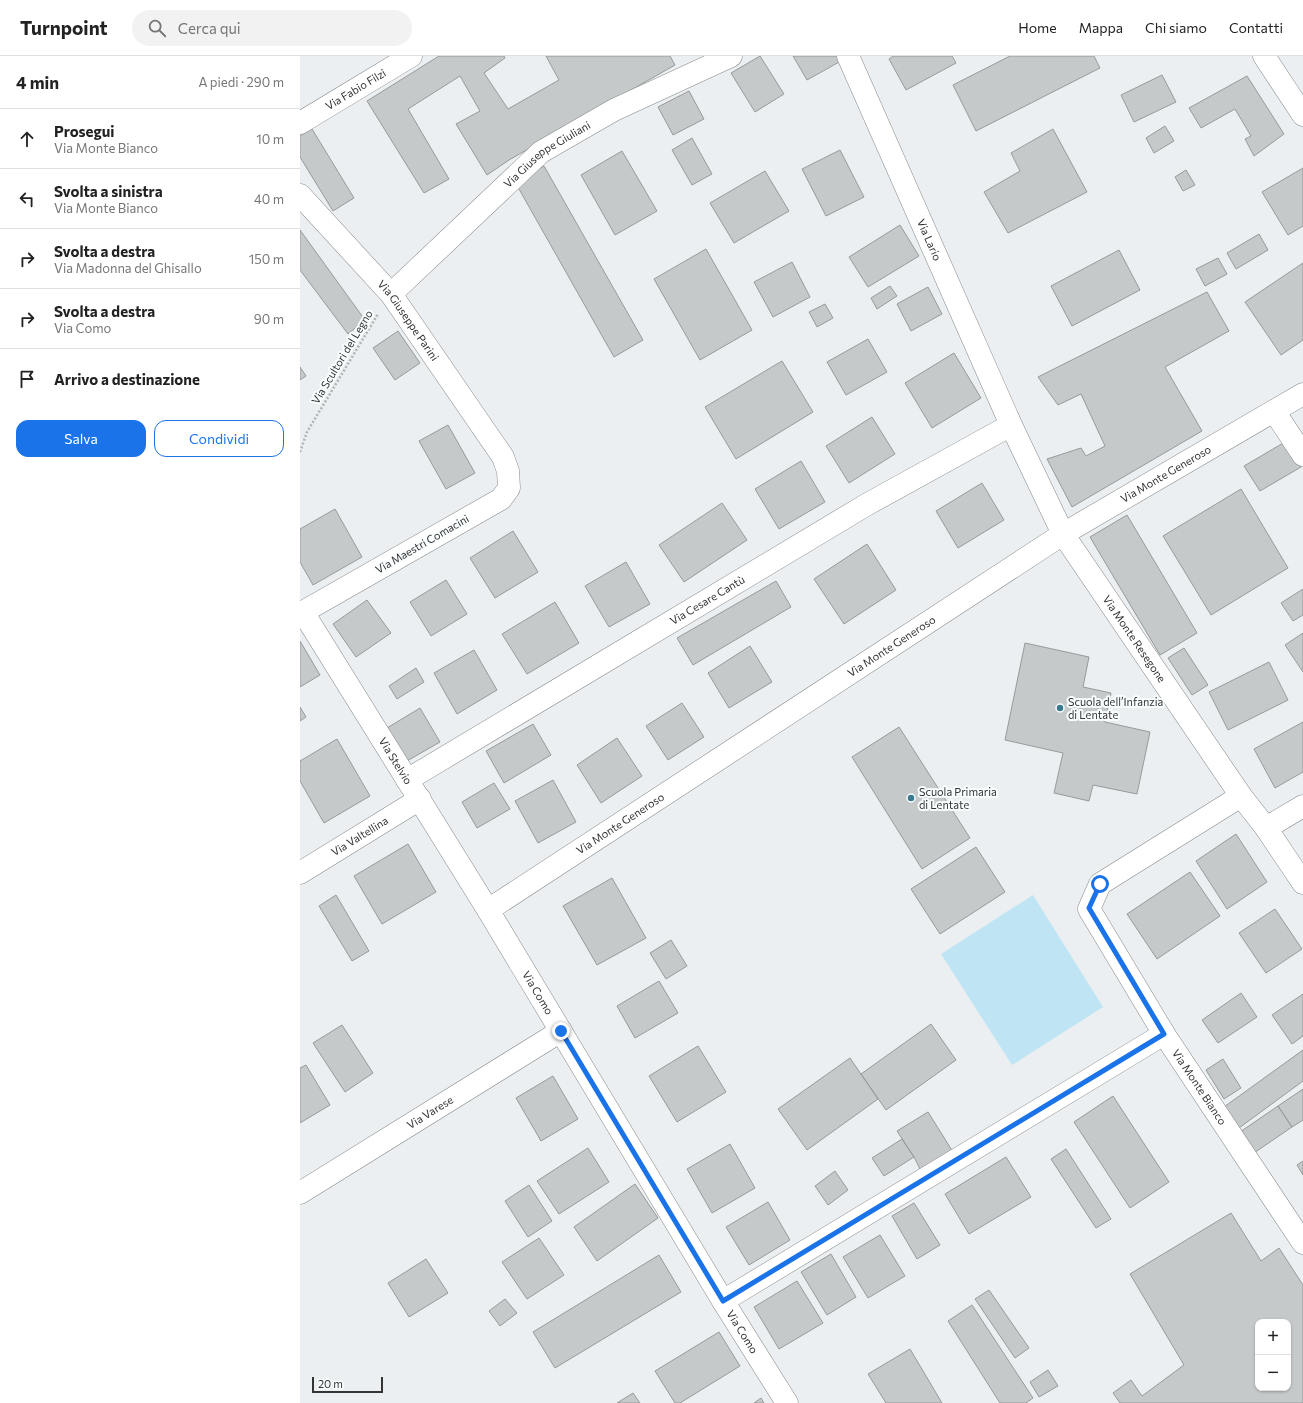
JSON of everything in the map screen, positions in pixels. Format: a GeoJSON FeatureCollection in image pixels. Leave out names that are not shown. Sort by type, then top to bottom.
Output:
{"type":"FeatureCollection","features":[{"type":"Feature","properties":{"kind":"street","name":"Via Fabio Filzi"},"geometry":{"type":"LineString","coordinates":[[300,123],[411,56]]}},
{"type":"Feature","properties":{"kind":"street","name":"Via Giuseppe Giuliani"},"geometry":{"type":"LineString","coordinates":[[391,294],[541,152],[614,110],[731,56]]}},
{"type":"Feature","properties":{"kind":"street","name":"Via Lario"},"geometry":{"type":"LineString","coordinates":[[848,56],[1011,425]]}},
{"type":"Feature","properties":{"kind":"street"},"geometry":{"type":"LineString","coordinates":[[1264,56],[1303,115]]}},
{"type":"Feature","properties":{"kind":"street","name":"Via Giuseppe Parini"},"geometry":{"type":"LineString","coordinates":[[300,195],[391,294],[503,457]]}},
{"type":"Feature","properties":{"kind":"street","name":"Via Monte Generoso"},"geometry":{"type":"LineString","coordinates":[[488,910],[1063,534],[1303,394]]}},
{"type":"Feature","properties":{"kind":"street"},"geometry":{"type":"LineString","coordinates":[[1274,411],[1303,455]]}},
{"type":"Feature","properties":{"kind":"street","name":"Via Monte Resegone"},"geometry":{"type":"LineString","coordinates":[[1011,425],[1063,534],[1241,796],[1266,828],[1303,883]]}},
{"type":"Feature","properties":{"kind":"street","name":"Via Cesare Cantù"},"geometry":{"type":"LineString","coordinates":[[407,780],[866,505],[1011,425]]}},
{"type":"Feature","properties":{"kind":"street","name":"Via Maestri Comacini"},"geometry":{"type":"LineString","coordinates":[[303,612],[501,499],[509,488],[508,472],[503,457]]}},
{"type":"Feature","properties":{"kind":"street","name":"Via Stelvio"},"geometry":{"type":"LineString","coordinates":[[303,612],[488,910]]}},
{"type":"Feature","properties":{"kind":"street","name":"Via Monte Bianco"},"geometry":{"type":"LineString","coordinates":[[1241,796],[1100,884],[1089,908],[1164,1034],[1303,1243]]}},
{"type":"Feature","properties":{"kind":"street","name":"Via Valtellina"},"geometry":{"type":"LineString","coordinates":[[300,873],[420,799]]}},
{"type":"Feature","properties":{"kind":"street"},"geometry":{"type":"LineString","coordinates":[[1266,828],[1303,806]]}},
{"type":"Feature","properties":{"kind":"street","name":"Via Como"},"geometry":{"type":"LineString","coordinates":[[488,910],[723,1301],[787,1403]]}},
{"type":"Feature","properties":{"kind":"street","name":"Via Varese"},"geometry":{"type":"LineString","coordinates":[[300,1194],[561,1031]]}},
{"type":"Feature","properties":{"kind":"street"},"geometry":{"type":"LineString","coordinates":[[723,1301],[1164,1034]]}},
{"type":"Feature","properties":{"kind":"path","name":"Via Scultori del Legno"},"geometry":{"type":"LineString","coordinates":[[300,452],[307,432],[353,354],[391,294]]}},
{"type":"Feature","properties":{"kind":"shaded area"},"geometry":{"type":"Polygon","coordinates":[[[1033,895],[1103,1007],[1012,1065],[941,954],[1033,895]]]}},
{"type":"Feature","properties":{"kind":"building"},"geometry":{"type":"Polygon","coordinates":[[[439,56],[504,56],[505,58],[484,73],[508,109],[559,80],[546,56],[670,56],[675,65],[509,160],[487,175],[456,124],[480,111],[460,76],[408,109],[449,179],[424,193],[367,101],[439,56]]]}},
{"type":"Feature","properties":{"kind":"building"},"geometry":{"type":"Polygon","coordinates":[[[760,56],[784,94],[755,112],[731,73],[760,56]]]}},
{"type":"Feature","properties":{"kind":"building"},"geometry":{"type":"Polygon","coordinates":[[[793,56],[838,56],[841,61],[807,80],[793,56]]]}},
{"type":"Feature","properties":{"kind":"building"},"geometry":{"type":"Polygon","coordinates":[[[893,56],[952,56],[956,63],[906,90],[889,59],[893,56]]]}},
{"type":"Feature","properties":{"kind":"building"},"geometry":{"type":"Polygon","coordinates":[[[1010,56],[1094,56],[1100,68],[976,131],[953,85],[1010,56]]]}},
{"type":"Feature","properties":{"kind":"building"},"geometry":{"type":"Polygon","coordinates":[[[1162,75],[1176,102],[1134,122],[1121,95],[1162,75]]]}},
{"type":"Feature","properties":{"kind":"building"},"geometry":{"type":"Polygon","coordinates":[[[1247,76],[1284,134],[1254,156],[1245,139],[1251,136],[1235,109],[1201,128],[1189,108],[1247,76]]]}},
{"type":"Feature","properties":{"kind":"building"},"geometry":{"type":"Polygon","coordinates":[[[689,91],[704,119],[673,135],[658,107],[689,91]]]}},
{"type":"Feature","properties":{"kind":"building"},"geometry":{"type":"Polygon","coordinates":[[[1165,126],[1174,141],[1154,153],[1146,138],[1165,126]]]}},
{"type":"Feature","properties":{"kind":"building"},"geometry":{"type":"Polygon","coordinates":[[[312,129],[354,198],[333,211],[300,157],[300,136],[312,129]]]}},
{"type":"Feature","properties":{"kind":"building"},"geometry":{"type":"Polygon","coordinates":[[[1053,129],[1087,192],[1008,233],[984,192],[1020,171],[1011,153],[1053,129]]]}},
{"type":"Feature","properties":{"kind":"building"},"geometry":{"type":"Polygon","coordinates":[[[692,138],[712,174],[692,185],[672,150],[692,138]]]}},
{"type":"Feature","properties":{"kind":"building"},"geometry":{"type":"Polygon","coordinates":[[[840,150],[864,197],[826,216],[802,169],[840,150]]]}},
{"type":"Feature","properties":{"kind":"building"},"geometry":{"type":"Polygon","coordinates":[[[622,151],[657,211],[615,235],[581,175],[622,151]]]}},
{"type":"Feature","properties":{"kind":"building"},"geometry":{"type":"Polygon","coordinates":[[[544,166],[643,340],[614,357],[515,182],[544,166]]]}},
{"type":"Feature","properties":{"kind":"building"},"geometry":{"type":"Polygon","coordinates":[[[1303,168],[1303,226],[1288,235],[1262,192],[1303,168]]]}},
{"type":"Feature","properties":{"kind":"building"},"geometry":{"type":"Polygon","coordinates":[[[1186,170],[1195,185],[1183,191],[1175,177],[1186,170]]]}},
{"type":"Feature","properties":{"kind":"building"},"geometry":{"type":"Polygon","coordinates":[[[765,171],[789,211],[734,243],[710,203],[765,171]]]}},
{"type":"Feature","properties":{"kind":"building"},"geometry":{"type":"Polygon","coordinates":[[[900,225],[919,256],[868,287],[849,257],[900,225]]]}},
{"type":"Feature","properties":{"kind":"building"},"geometry":{"type":"Polygon","coordinates":[[[300,230],[365,320],[348,334],[300,270],[300,230]]]}},
{"type":"Feature","properties":{"kind":"building"},"geometry":{"type":"Polygon","coordinates":[[[1259,234],[1268,250],[1236,269],[1227,253],[1259,234]]]}},
{"type":"Feature","properties":{"kind":"building"},"geometry":{"type":"Polygon","coordinates":[[[706,249],[752,330],[700,360],[654,279],[706,249]]]}},
{"type":"Feature","properties":{"kind":"building"},"geometry":{"type":"Polygon","coordinates":[[[1119,250],[1140,290],[1072,326],[1051,286],[1119,250]]]}},
{"type":"Feature","properties":{"kind":"building"},"geometry":{"type":"Polygon","coordinates":[[[1218,258],[1227,274],[1205,286],[1196,269],[1218,258]]]}},
{"type":"Feature","properties":{"kind":"building"},"geometry":{"type":"Polygon","coordinates":[[[792,262],[810,297],[773,317],[754,282],[792,262]]]}},
{"type":"Feature","properties":{"kind":"building"},"geometry":{"type":"Polygon","coordinates":[[[1303,263],[1303,340],[1281,355],[1245,302],[1303,263]]]}},
{"type":"Feature","properties":{"kind":"building"},"geometry":{"type":"Polygon","coordinates":[[[890,286],[897,296],[877,309],[871,298],[890,286]]]}},
{"type":"Feature","properties":{"kind":"building"},"geometry":{"type":"Polygon","coordinates":[[[928,287],[942,314],[911,331],[897,304],[928,287]]]}},
{"type":"Feature","properties":{"kind":"building"},"geometry":{"type":"Polygon","coordinates":[[[1207,292],[1229,331],[1165,367],[1202,431],[1072,507],[1047,459],[1081,448],[1086,456],[1105,446],[1081,394],[1058,405],[1038,377],[1207,292]]]}},
{"type":"Feature","properties":{"kind":"building"},"geometry":{"type":"Polygon","coordinates":[[[825,304],[833,318],[817,327],[809,312],[825,304]]]}},
{"type":"Feature","properties":{"kind":"building"},"geometry":{"type":"Polygon","coordinates":[[[398,331],[420,363],[395,380],[373,348],[398,331]]]}},
{"type":"Feature","properties":{"kind":"building"},"geometry":{"type":"Polygon","coordinates":[[[868,339],[887,372],[846,395],[827,362],[868,339]]]}},
{"type":"Feature","properties":{"kind":"building"},"geometry":{"type":"Polygon","coordinates":[[[954,353],[981,398],[932,428],[905,383],[954,353]]]}},
{"type":"Feature","properties":{"kind":"building"},"geometry":{"type":"Polygon","coordinates":[[[782,361],[813,412],[736,459],[705,407],[782,361]]]}},
{"type":"Feature","properties":{"kind":"building"},"geometry":{"type":"Polygon","coordinates":[[[300,367],[306,376],[300,380],[300,367]]]}},
{"type":"Feature","properties":{"kind":"building"},"geometry":{"type":"Polygon","coordinates":[[[872,417],[895,454],[849,483],[826,446],[872,417]]]}},
{"type":"Feature","properties":{"kind":"building"},"geometry":{"type":"Polygon","coordinates":[[[448,425],[475,473],[446,489],[419,441],[448,425]]]}},
{"type":"Feature","properties":{"kind":"building"},"geometry":{"type":"Polygon","coordinates":[[[1285,442],[1301,467],[1260,491],[1244,466],[1285,442]]]}},
{"type":"Feature","properties":{"kind":"building"},"geometry":{"type":"Polygon","coordinates":[[[801,461],[825,502],[779,529],[755,489],[801,461]]]}},
{"type":"Feature","properties":{"kind":"building"},"geometry":{"type":"Polygon","coordinates":[[[982,483],[1004,520],[958,548],[936,511],[982,483]]]}},
{"type":"Feature","properties":{"kind":"building"},"geometry":{"type":"Polygon","coordinates":[[[1241,489],[1288,568],[1211,615],[1163,536],[1241,489]]]}},
{"type":"Feature","properties":{"kind":"building"},"geometry":{"type":"Polygon","coordinates":[[[722,503],[747,540],[684,582],[659,545],[722,503]]]}},
{"type":"Feature","properties":{"kind":"building"},"geometry":{"type":"Polygon","coordinates":[[[335,509],[362,557],[313,585],[300,562],[300,529],[335,509]]]}},
{"type":"Feature","properties":{"kind":"building"},"geometry":{"type":"Polygon","coordinates":[[[1127,515],[1197,633],[1160,655],[1090,537],[1127,515]]]}},
{"type":"Feature","properties":{"kind":"building"},"geometry":{"type":"Polygon","coordinates":[[[513,531],[538,572],[495,598],[470,558],[513,531]]]}},
{"type":"Feature","properties":{"kind":"building"},"geometry":{"type":"Polygon","coordinates":[[[867,544],[896,590],[844,624],[814,579],[867,544]]]}},
{"type":"Feature","properties":{"kind":"building"},"geometry":{"type":"Polygon","coordinates":[[[626,562],[650,604],[609,627],[585,586],[626,562]]]}},
{"type":"Feature","properties":{"kind":"building"},"geometry":{"type":"Polygon","coordinates":[[[446,580],[467,614],[431,636],[410,602],[446,580]]]}},
{"type":"Feature","properties":{"kind":"building"},"geometry":{"type":"Polygon","coordinates":[[[776,581],[791,607],[693,665],[677,638],[776,581]]]}},
{"type":"Feature","properties":{"kind":"building"},"geometry":{"type":"Polygon","coordinates":[[[1303,589],[1303,615],[1293,621],[1281,603],[1303,589]]]}},
{"type":"Feature","properties":{"kind":"building"},"geometry":{"type":"Polygon","coordinates":[[[367,600],[391,633],[356,657],[333,624],[367,600]]]}},
{"type":"Feature","properties":{"kind":"building"},"geometry":{"type":"Polygon","coordinates":[[[555,602],[579,643],[527,674],[502,634],[555,602]]]}},
{"type":"Feature","properties":{"kind":"building"},"geometry":{"type":"Polygon","coordinates":[[[1303,633],[1303,672],[1285,645],[1303,633]]]}},
{"type":"Feature","properties":{"kind":"building"},"geometry":{"type":"Polygon","coordinates":[[[300,641],[320,675],[300,687],[300,641]]]}},
{"type":"Feature","properties":{"kind":"building","name":"Scuola dell’Infanzia di Lentate"},"geometry":{"type":"Polygon","coordinates":[[[1025,643],[1089,657],[1083,687],[1111,693],[1105,722],[1150,732],[1137,794],[1093,785],[1089,801],[1054,793],[1063,753],[1005,740],[1025,643]]]}},
{"type":"Feature","properties":{"kind":"building"},"geometry":{"type":"Polygon","coordinates":[[[750,646],[772,682],[729,708],[708,673],[750,646]]]}},
{"type":"Feature","properties":{"kind":"building"},"geometry":{"type":"Polygon","coordinates":[[[1184,648],[1208,685],[1192,695],[1168,658],[1184,648]]]}},
{"type":"Feature","properties":{"kind":"building"},"geometry":{"type":"Polygon","coordinates":[[[474,650],[497,690],[457,714],[434,673],[474,650]]]}},
{"type":"Feature","properties":{"kind":"building"},"geometry":{"type":"Polygon","coordinates":[[[1269,662],[1288,700],[1228,730],[1209,692],[1269,662]]]}},
{"type":"Feature","properties":{"kind":"building"},"geometry":{"type":"Polygon","coordinates":[[[416,668],[424,682],[397,699],[389,686],[416,668]]]}},
{"type":"Feature","properties":{"kind":"building"},"geometry":{"type":"Polygon","coordinates":[[[682,703],[704,737],[668,760],[646,726],[682,703]]]}},
{"type":"Feature","properties":{"kind":"building"},"geometry":{"type":"Polygon","coordinates":[[[300,707],[306,717],[300,721],[300,707]]]}},
{"type":"Feature","properties":{"kind":"building"},"geometry":{"type":"Polygon","coordinates":[[[420,708],[440,742],[407,761],[387,728],[420,708]]]}},
{"type":"Feature","properties":{"kind":"building"},"geometry":{"type":"Polygon","coordinates":[[[1303,722],[1303,772],[1275,788],[1254,749],[1303,722]]]}},
{"type":"Feature","properties":{"kind":"building"},"geometry":{"type":"Polygon","coordinates":[[[533,724],[551,755],[504,783],[486,751],[533,724]]]}},
{"type":"Feature","properties":{"kind":"building","name":"Scuola Primaria di Lentate"},"geometry":{"type":"Polygon","coordinates":[[[899,727],[970,838],[922,869],[852,757],[899,727]]]}},
{"type":"Feature","properties":{"kind":"building"},"geometry":{"type":"Polygon","coordinates":[[[617,738],[642,776],[601,803],[577,765],[617,738]]]}},
{"type":"Feature","properties":{"kind":"building"},"geometry":{"type":"Polygon","coordinates":[[[337,739],[370,796],[324,823],[300,781],[300,761],[337,739]]]}},
{"type":"Feature","properties":{"kind":"building"},"geometry":{"type":"Polygon","coordinates":[[[553,780],[576,822],[538,843],[515,801],[553,780]]]}},
{"type":"Feature","properties":{"kind":"building"},"geometry":{"type":"Polygon","coordinates":[[[494,783],[510,809],[477,828],[462,802],[494,783]]]}},
{"type":"Feature","properties":{"kind":"building"},"geometry":{"type":"Polygon","coordinates":[[[1236,834],[1267,882],[1227,909],[1196,861],[1236,834]]]}},
{"type":"Feature","properties":{"kind":"building"},"geometry":{"type":"Polygon","coordinates":[[[408,844],[436,892],[382,924],[354,876],[408,844]]]}},
{"type":"Feature","properties":{"kind":"building"},"geometry":{"type":"Polygon","coordinates":[[[976,847],[1005,892],[940,934],[911,889],[976,847]]]}},
{"type":"Feature","properties":{"kind":"building"},"geometry":{"type":"Polygon","coordinates":[[[1190,872],[1220,916],[1157,959],[1127,914],[1190,872]]]}},
{"type":"Feature","properties":{"kind":"building"},"geometry":{"type":"Polygon","coordinates":[[[612,878],[646,938],[597,965],[563,906],[612,878]]]}},
{"type":"Feature","properties":{"kind":"building"},"geometry":{"type":"Polygon","coordinates":[[[336,895],[369,951],[352,961],[319,906],[336,895]]]}},
{"type":"Feature","properties":{"kind":"building"},"geometry":{"type":"Polygon","coordinates":[[[1275,909],[1302,949],[1266,973],[1239,933],[1275,909]]]}},
{"type":"Feature","properties":{"kind":"building"},"geometry":{"type":"Polygon","coordinates":[[[671,940],[687,966],[666,979],[650,953],[671,940]]]}},
{"type":"Feature","properties":{"kind":"building"},"geometry":{"type":"Polygon","coordinates":[[[659,981],[678,1013],[635,1038],[617,1006],[659,981]]]}},
{"type":"Feature","properties":{"kind":"building"},"geometry":{"type":"Polygon","coordinates":[[[1241,993],[1257,1017],[1218,1043],[1202,1020],[1241,993]]]}},
{"type":"Feature","properties":{"kind":"building"},"geometry":{"type":"Polygon","coordinates":[[[1303,994],[1303,1036],[1292,1044],[1272,1015],[1303,994]]]}},
{"type":"Feature","properties":{"kind":"building"},"geometry":{"type":"Polygon","coordinates":[[[931,1024],[956,1060],[886,1110],[861,1074],[931,1024]]]}},
{"type":"Feature","properties":{"kind":"building"},"geometry":{"type":"Polygon","coordinates":[[[342,1025],[373,1073],[345,1092],[313,1043],[342,1025]]]}},
{"type":"Feature","properties":{"kind":"building"},"geometry":{"type":"Polygon","coordinates":[[[698,1046],[726,1092],[677,1122],[649,1076],[698,1046]]]}},
{"type":"Feature","properties":{"kind":"building"},"geometry":{"type":"Polygon","coordinates":[[[1303,1050],[1303,1081],[1239,1128],[1224,1107],[1303,1050]]]}},
{"type":"Feature","properties":{"kind":"building"},"geometry":{"type":"Polygon","coordinates":[[[850,1058],[878,1099],[807,1150],[778,1109],[850,1058]]]}},
{"type":"Feature","properties":{"kind":"building"},"geometry":{"type":"Polygon","coordinates":[[[1223,1059],[1241,1088],[1224,1099],[1206,1070],[1223,1059]]]}},
{"type":"Feature","properties":{"kind":"building"},"geometry":{"type":"Polygon","coordinates":[[[306,1065],[330,1105],[300,1123],[300,1068],[306,1065]]]}},
{"type":"Feature","properties":{"kind":"building"},"geometry":{"type":"Polygon","coordinates":[[[553,1076],[578,1119],[541,1141],[516,1098],[553,1076]]]}},
{"type":"Feature","properties":{"kind":"building"},"geometry":{"type":"Polygon","coordinates":[[[1303,1089],[1303,1120],[1292,1127],[1278,1106],[1303,1089]]]}},
{"type":"Feature","properties":{"kind":"building"},"geometry":{"type":"Polygon","coordinates":[[[1113,1096],[1169,1182],[1130,1208],[1074,1122],[1113,1096]]]}},
{"type":"Feature","properties":{"kind":"building"},"geometry":{"type":"Polygon","coordinates":[[[1278,1106],[1292,1127],[1254,1153],[1240,1132],[1278,1106]]]}},
{"type":"Feature","properties":{"kind":"building"},"geometry":{"type":"Polygon","coordinates":[[[928,1112],[953,1152],[921,1171],[914,1157],[897,1131],[928,1112]]]}},
{"type":"Feature","properties":{"kind":"building"},"geometry":{"type":"Polygon","coordinates":[[[902,1139],[914,1157],[884,1176],[872,1158],[902,1139]]]}},
{"type":"Feature","properties":{"kind":"building"},"geometry":{"type":"Polygon","coordinates":[[[730,1144],[755,1188],[712,1213],[687,1169],[730,1144]]]}},
{"type":"Feature","properties":{"kind":"building"},"geometry":{"type":"Polygon","coordinates":[[[588,1148],[609,1182],[559,1214],[537,1181],[588,1148]]]}},
{"type":"Feature","properties":{"kind":"building"},"geometry":{"type":"Polygon","coordinates":[[[1066,1149],[1111,1219],[1096,1228],[1051,1159],[1066,1149]]]}},
{"type":"Feature","properties":{"kind":"building"},"geometry":{"type":"Polygon","coordinates":[[[1006,1157],[1031,1197],[969,1234],[945,1194],[1006,1157]]]}},
{"type":"Feature","properties":{"kind":"building"},"geometry":{"type":"Polygon","coordinates":[[[1303,1161],[1303,1175],[1297,1165],[1303,1161]]]}},
{"type":"Feature","properties":{"kind":"building"},"geometry":{"type":"Polygon","coordinates":[[[835,1171],[848,1190],[828,1205],[815,1186],[835,1171]]]}},
{"type":"Feature","properties":{"kind":"building"},"geometry":{"type":"Polygon","coordinates":[[[635,1184],[658,1218],[597,1261],[574,1227],[635,1184]]]}},
{"type":"Feature","properties":{"kind":"building"},"geometry":{"type":"Polygon","coordinates":[[[529,1185],[552,1221],[528,1237],[505,1201],[529,1185]]]}},
{"type":"Feature","properties":{"kind":"building"},"geometry":{"type":"Polygon","coordinates":[[[768,1202],[790,1240],[749,1265],[726,1227],[768,1202]]]}},
{"type":"Feature","properties":{"kind":"building"},"geometry":{"type":"Polygon","coordinates":[[[914,1203],[940,1245],[917,1259],[892,1216],[914,1203]]]}},
{"type":"Feature","properties":{"kind":"building"},"geometry":{"type":"Polygon","coordinates":[[[1231,1213],[1261,1261],[1279,1248],[1303,1285],[1303,1403],[1120,1403],[1113,1393],[1131,1380],[1142,1396],[1184,1365],[1130,1274],[1231,1213]]]}},
{"type":"Feature","properties":{"kind":"building"},"geometry":{"type":"Polygon","coordinates":[[[880,1235],[905,1276],[868,1298],[843,1257],[880,1235]]]}},
{"type":"Feature","properties":{"kind":"building"},"geometry":{"type":"Polygon","coordinates":[[[539,1238],[564,1275],[527,1299],[502,1262],[539,1238]]]}},
{"type":"Feature","properties":{"kind":"building"},"geometry":{"type":"Polygon","coordinates":[[[831,1254],[856,1297],[827,1315],[801,1272],[831,1254]]]}},
{"type":"Feature","properties":{"kind":"building"},"geometry":{"type":"Polygon","coordinates":[[[659,1255],[681,1292],[555,1368],[533,1332],[659,1255]]]}},
{"type":"Feature","properties":{"kind":"building"},"geometry":{"type":"Polygon","coordinates":[[[426,1259],[448,1293],[409,1317],[388,1283],[426,1259]]]}},
{"type":"Feature","properties":{"kind":"building"},"geometry":{"type":"Polygon","coordinates":[[[797,1281],[823,1323],[779,1349],[754,1307],[797,1281]]]}},
{"type":"Feature","properties":{"kind":"building"},"geometry":{"type":"Polygon","coordinates":[[[989,1290],[1029,1348],[1015,1358],[975,1299],[989,1290]]]}},
{"type":"Feature","properties":{"kind":"building"},"geometry":{"type":"Polygon","coordinates":[[[505,1299],[517,1313],[500,1326],[489,1311],[505,1299]]]}},
{"type":"Feature","properties":{"kind":"building"},"geometry":{"type":"Polygon","coordinates":[[[972,1305],[1033,1398],[1026,1403],[1000,1403],[948,1321],[972,1305]]]}},
{"type":"Feature","properties":{"kind":"building"},"geometry":{"type":"Polygon","coordinates":[[[719,1332],[740,1366],[680,1403],[675,1403],[655,1371],[719,1332]]]}},
{"type":"Feature","properties":{"kind":"building"},"geometry":{"type":"Polygon","coordinates":[[[910,1349],[942,1403],[886,1403],[868,1374],[910,1349]]]}},
{"type":"Feature","properties":{"kind":"building"},"geometry":{"type":"Polygon","coordinates":[[[1048,1370],[1058,1386],[1039,1397],[1030,1382],[1048,1370]]]}},
{"type":"Feature","properties":{"kind":"building"},"geometry":{"type":"Polygon","coordinates":[[[633,1393],[640,1403],[617,1403],[633,1393]]]}},
{"type":"Feature","properties":{"kind":"building"},"geometry":{"type":"Polygon","coordinates":[[[761,1398],[764,1403],[754,1403],[761,1398]]]}},
{"type":"Feature","properties":{"kind":"place","name":"Scuola dell’Infanzia di Lentate"},"geometry":{"type":"Point","coordinates":[1060,708]}},
{"type":"Feature","properties":{"kind":"place","name":"Scuola Primaria di Lentate"},"geometry":{"type":"Point","coordinates":[911,798]}},
{"type":"Feature","properties":{"kind":"route"},"geometry":{"type":"LineString","coordinates":[[561,1031],[723,1301],[1164,1034],[1089,908],[1100,884]]}}]}
